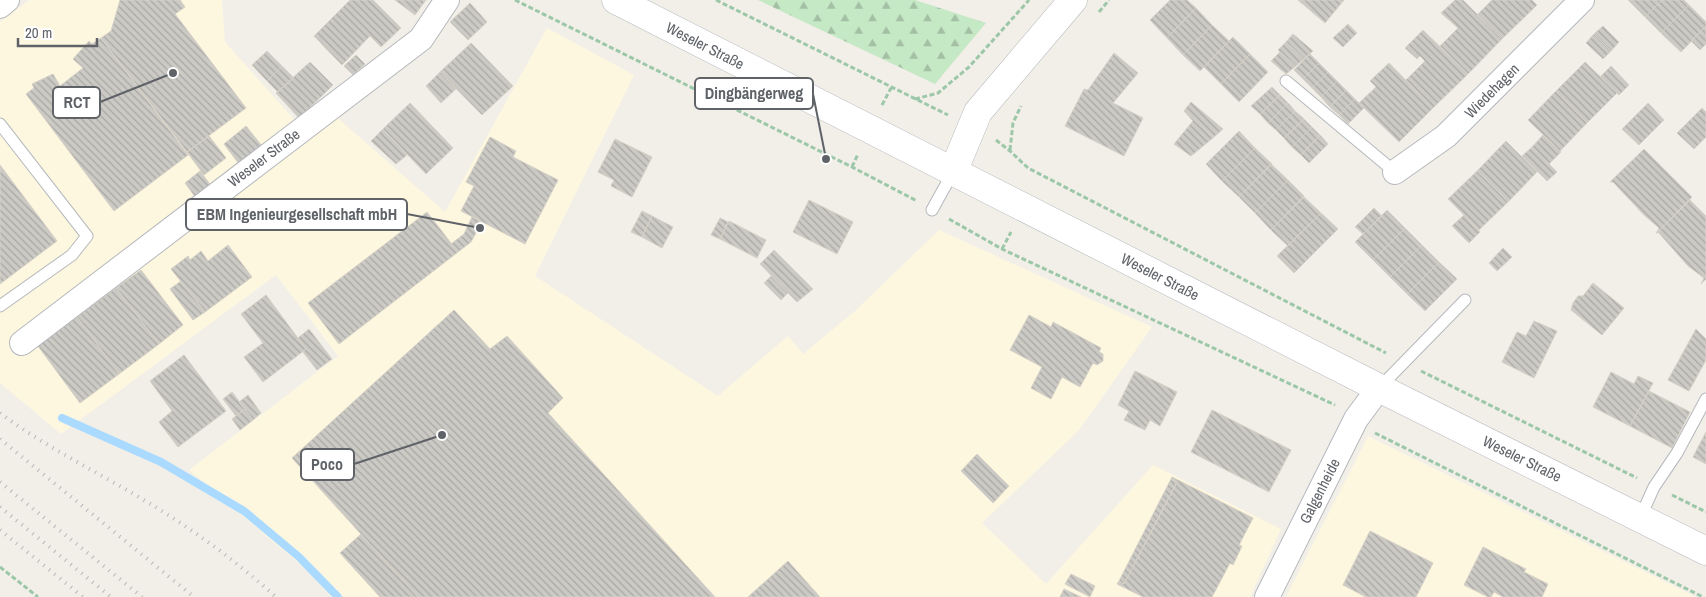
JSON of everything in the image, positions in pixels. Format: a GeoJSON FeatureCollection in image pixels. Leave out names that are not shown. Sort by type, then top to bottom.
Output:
{"type":"FeatureCollection","features":[{"type":"Feature","properties":{"kind":"main road","name":"Weseler Straße"},"geometry":{"type":"LineString","coordinates":[[616,0],[1379,388],[1706,550]]}},
{"type":"Feature","properties":{"kind":"main road"},"geometry":{"type":"LineString","coordinates":[[953,172],[970,126],[978,112],[1073,0]]}},
{"type":"Feature","properties":{"kind":"street"},"geometry":{"type":"LineString","coordinates":[[0,6],[7,0]]}},
{"type":"Feature","properties":{"kind":"street","name":"Weseler Straße"},"geometry":{"type":"LineString","coordinates":[[22,343],[421,39],[447,0]]}},
{"type":"Feature","properties":{"kind":"street","name":"Wiedehagen"},"geometry":{"type":"LineString","coordinates":[[1395,172],[1446,136],[1582,0]]}},
{"type":"Feature","properties":{"kind":"street","name":"Galgenheide"},"geometry":{"type":"LineString","coordinates":[[1267,597],[1356,419],[1379,388]]}},
{"type":"Feature","properties":{"kind":"lane"},"geometry":{"type":"LineString","coordinates":[[1286,81],[1395,172]]}},
{"type":"Feature","properties":{"kind":"lane"},"geometry":{"type":"LineString","coordinates":[[0,124],[87,236],[72,255],[0,306]]}},
{"type":"Feature","properties":{"kind":"lane"},"geometry":{"type":"LineString","coordinates":[[932,210],[953,172]]}},
{"type":"Feature","properties":{"kind":"lane"},"geometry":{"type":"LineString","coordinates":[[1379,388],[1465,300]]}},
{"type":"Feature","properties":{"kind":"lane"},"geometry":{"type":"LineString","coordinates":[[1640,518],[1654,487],[1677,453],[1706,399]]}},
{"type":"Feature","properties":{"kind":"path"},"geometry":{"type":"LineString","coordinates":[[515,0],[852,167],[1002,249],[1331,403],[1384,439],[1703,597]]}},
{"type":"Feature","properties":{"kind":"path"},"geometry":{"type":"LineString","coordinates":[[716,0],[970,126]]}},
{"type":"Feature","properties":{"kind":"path"},"geometry":{"type":"LineString","coordinates":[[915,99],[938,93],[969,67],[1029,0]]}},
{"type":"Feature","properties":{"kind":"path"},"geometry":{"type":"LineString","coordinates":[[1097,14],[1109,0]]}},
{"type":"Feature","properties":{"kind":"path"},"geometry":{"type":"LineString","coordinates":[[1027,99],[1013,123],[1010,150],[1028,168],[1403,362],[1706,512]]}},
{"type":"Feature","properties":{"kind":"path"},"geometry":{"type":"LineString","coordinates":[[0,567],[38,597]]}},
{"type":"Feature","properties":{"kind":"shaded area"},"geometry":{"type":"Polygon","coordinates":[[[29,0],[222,0],[225,42],[300,126],[325,107],[445,212],[547,28],[634,75],[535,276],[718,396],[788,336],[803,354],[855,311],[939,230],[1152,327],[1079,430],[982,523],[1046,584],[1153,465],[1281,529],[1250,597],[331,597],[311,574],[189,470],[338,356],[276,275],[61,434],[0,383],[0,22],[29,0]]]}},
{"type":"Feature","properties":{"kind":"shaded area"},"geometry":{"type":"Polygon","coordinates":[[[1368,436],[1696,597],[1286,597],[1368,436]]]}},
{"type":"Feature","properties":{"kind":"green space"},"geometry":{"type":"Polygon","coordinates":[[[758,0],[915,0],[986,23],[935,84],[758,0]]]}},
{"type":"Feature","properties":{"kind":"building"},"geometry":{"type":"Polygon","coordinates":[[[120,0],[180,0],[185,7],[175,14],[246,108],[187,152],[101,38],[111,31],[120,0]]]}},
{"type":"Feature","properties":{"kind":"building"},"geometry":{"type":"Polygon","coordinates":[[[350,0],[373,0],[401,28],[381,47],[370,36],[342,65],[314,36],[350,0]]]}},
{"type":"Feature","properties":{"kind":"building"},"geometry":{"type":"Polygon","coordinates":[[[395,0],[426,0],[415,15],[395,0]]]}},
{"type":"Feature","properties":{"kind":"building"},"geometry":{"type":"Polygon","coordinates":[[[1170,0],[1187,0],[1196,8],[1167,38],[1150,20],[1170,0]]]}},
{"type":"Feature","properties":{"kind":"building"},"geometry":{"type":"Polygon","coordinates":[[[1298,0],[1344,0],[1325,23],[1298,0]]]}},
{"type":"Feature","properties":{"kind":"building"},"geometry":{"type":"Polygon","coordinates":[[[1455,0],[1463,0],[1502,39],[1468,74],[1440,46],[1458,28],[1441,13],[1455,0]]]}},
{"type":"Feature","properties":{"kind":"building"},"geometry":{"type":"Polygon","coordinates":[[[1492,0],[1532,0],[1537,5],[1502,39],[1477,15],[1492,0]]]}},
{"type":"Feature","properties":{"kind":"building"},"geometry":{"type":"Polygon","coordinates":[[[1628,0],[1662,0],[1645,17],[1628,0]]]}},
{"type":"Feature","properties":{"kind":"building"},"geometry":{"type":"Polygon","coordinates":[[[1662,0],[1684,0],[1689,5],[1661,33],[1645,17],[1662,0]]]}},
{"type":"Feature","properties":{"kind":"building"},"geometry":{"type":"Polygon","coordinates":[[[470,3],[487,22],[468,40],[450,22],[470,3]]]}},
{"type":"Feature","properties":{"kind":"building"},"geometry":{"type":"Polygon","coordinates":[[[1689,5],[1706,22],[1706,26],[1681,52],[1661,33],[1689,5]]]}},
{"type":"Feature","properties":{"kind":"building"},"geometry":{"type":"Polygon","coordinates":[[[1196,8],[1212,25],[1183,55],[1167,38],[1196,8]]]}},
{"type":"Feature","properties":{"kind":"building"},"geometry":{"type":"Polygon","coordinates":[[[1348,24],[1357,33],[1343,47],[1333,38],[1348,24]]]}},
{"type":"Feature","properties":{"kind":"building"},"geometry":{"type":"Polygon","coordinates":[[[1212,25],[1229,41],[1200,71],[1183,55],[1212,25]]]}},
{"type":"Feature","properties":{"kind":"building"},"geometry":{"type":"Polygon","coordinates":[[[1603,26],[1619,42],[1611,51],[1594,34],[1603,26]]]}},
{"type":"Feature","properties":{"kind":"building"},"geometry":{"type":"Polygon","coordinates":[[[1706,26],[1706,44],[1700,50],[1691,41],[1706,26]]]}},
{"type":"Feature","properties":{"kind":"building"},"geometry":{"type":"Polygon","coordinates":[[[1423,30],[1468,74],[1433,108],[1406,80],[1425,61],[1420,56],[1417,59],[1405,48],[1423,30]]]}},
{"type":"Feature","properties":{"kind":"building"},"geometry":{"type":"Polygon","coordinates":[[[1293,34],[1313,51],[1304,59],[1286,42],[1293,34]]]}},
{"type":"Feature","properties":{"kind":"building"},"geometry":{"type":"Polygon","coordinates":[[[1594,34],[1611,51],[1603,59],[1586,43],[1594,34]]]}},
{"type":"Feature","properties":{"kind":"building"},"geometry":{"type":"Polygon","coordinates":[[[1233,37],[1250,54],[1221,84],[1204,67],[1233,37]]]}},
{"type":"Feature","properties":{"kind":"building"},"geometry":{"type":"Polygon","coordinates":[[[101,38],[188,155],[114,211],[26,94],[34,88],[32,84],[53,74],[60,86],[83,68],[73,59],[89,41],[92,44],[101,38]]]}},
{"type":"Feature","properties":{"kind":"building"},"geometry":{"type":"Polygon","coordinates":[[[1286,42],[1304,59],[1296,66],[1278,50],[1286,42]]]}},
{"type":"Feature","properties":{"kind":"building"},"geometry":{"type":"Polygon","coordinates":[[[471,43],[513,86],[482,115],[440,72],[471,43]]]}},
{"type":"Feature","properties":{"kind":"building"},"geometry":{"type":"Polygon","coordinates":[[[267,51],[282,66],[267,81],[252,65],[267,51]]]}},
{"type":"Feature","properties":{"kind":"building"},"geometry":{"type":"Polygon","coordinates":[[[1280,52],[1296,66],[1286,74],[1271,61],[1280,52]]]}},
{"type":"Feature","properties":{"kind":"building"},"geometry":{"type":"Polygon","coordinates":[[[1114,53],[1138,73],[1113,103],[1143,118],[1124,156],[1065,126],[1084,89],[1088,90],[1114,53]]]}},
{"type":"Feature","properties":{"kind":"building"},"geometry":{"type":"Polygon","coordinates":[[[1250,54],[1268,72],[1239,102],[1221,84],[1250,54]]]}},
{"type":"Feature","properties":{"kind":"building"},"geometry":{"type":"Polygon","coordinates":[[[1310,54],[1319,63],[1303,79],[1294,70],[1310,54]]]}},
{"type":"Feature","properties":{"kind":"building"},"geometry":{"type":"Polygon","coordinates":[[[356,55],[365,64],[353,75],[344,66],[356,55]]]}},
{"type":"Feature","properties":{"kind":"building"},"geometry":{"type":"Polygon","coordinates":[[[310,62],[333,85],[299,118],[276,93],[310,62]]]}},
{"type":"Feature","properties":{"kind":"building"},"geometry":{"type":"Polygon","coordinates":[[[1585,62],[1617,93],[1587,123],[1556,91],[1585,62]]]}},
{"type":"Feature","properties":{"kind":"building"},"geometry":{"type":"Polygon","coordinates":[[[1319,63],[1328,72],[1312,88],[1303,79],[1319,63]]]}},
{"type":"Feature","properties":{"kind":"building"},"geometry":{"type":"Polygon","coordinates":[[[1389,63],[1433,108],[1399,142],[1359,103],[1376,87],[1370,81],[1389,63]]]}},
{"type":"Feature","properties":{"kind":"building"},"geometry":{"type":"Polygon","coordinates":[[[282,66],[294,78],[278,92],[267,81],[282,66]]]}},
{"type":"Feature","properties":{"kind":"building"},"geometry":{"type":"Polygon","coordinates":[[[1611,66],[1629,85],[1619,95],[1600,77],[1611,66]]]}},
{"type":"Feature","properties":{"kind":"building"},"geometry":{"type":"Polygon","coordinates":[[[440,72],[456,89],[441,103],[426,86],[440,72]]]}},
{"type":"Feature","properties":{"kind":"building"},"geometry":{"type":"Polygon","coordinates":[[[1328,72],[1337,81],[1321,97],[1312,88],[1328,72]]]}},
{"type":"Feature","properties":{"kind":"building"},"geometry":{"type":"Polygon","coordinates":[[[1337,81],[1346,90],[1330,107],[1321,97],[1337,81]]]}},
{"type":"Feature","properties":{"kind":"building"},"geometry":{"type":"Polygon","coordinates":[[[1272,87],[1280,95],[1260,114],[1251,106],[1272,87]]]}},
{"type":"Feature","properties":{"kind":"building"},"geometry":{"type":"Polygon","coordinates":[[[1346,90],[1355,99],[1339,115],[1330,107],[1346,90]]]}},
{"type":"Feature","properties":{"kind":"building"},"geometry":{"type":"Polygon","coordinates":[[[1556,91],[1587,123],[1560,151],[1528,120],[1556,91]]]}},
{"type":"Feature","properties":{"kind":"building"},"geometry":{"type":"Polygon","coordinates":[[[1280,95],[1288,103],[1268,123],[1260,114],[1280,95]]]}},
{"type":"Feature","properties":{"kind":"building"},"geometry":{"type":"Polygon","coordinates":[[[1355,99],[1364,108],[1348,124],[1339,115],[1355,99]]]}},
{"type":"Feature","properties":{"kind":"building"},"geometry":{"type":"Polygon","coordinates":[[[1191,102],[1223,129],[1214,137],[1184,111],[1191,102]]]}},
{"type":"Feature","properties":{"kind":"building"},"geometry":{"type":"Polygon","coordinates":[[[410,103],[453,148],[426,174],[383,129],[410,103]]]}},
{"type":"Feature","properties":{"kind":"building"},"geometry":{"type":"Polygon","coordinates":[[[1288,103],[1295,111],[1276,130],[1268,123],[1288,103]]]}},
{"type":"Feature","properties":{"kind":"building"},"geometry":{"type":"Polygon","coordinates":[[[1648,103],[1664,120],[1639,145],[1622,129],[1648,103]]]}},
{"type":"Feature","properties":{"kind":"building"},"geometry":{"type":"Polygon","coordinates":[[[1702,108],[1706,112],[1706,137],[1694,149],[1677,133],[1702,108]]]}},
{"type":"Feature","properties":{"kind":"building"},"geometry":{"type":"Polygon","coordinates":[[[1184,111],[1214,137],[1191,156],[1174,144],[1193,121],[1184,111]]]}},
{"type":"Feature","properties":{"kind":"building"},"geometry":{"type":"Polygon","coordinates":[[[1295,111],[1304,119],[1284,138],[1276,130],[1295,111]]]}},
{"type":"Feature","properties":{"kind":"building"},"geometry":{"type":"Polygon","coordinates":[[[1304,119],[1312,127],[1292,147],[1284,138],[1304,119]]]}},
{"type":"Feature","properties":{"kind":"building"},"geometry":{"type":"Polygon","coordinates":[[[246,126],[262,146],[239,164],[224,144],[246,126]]]}},
{"type":"Feature","properties":{"kind":"building"},"geometry":{"type":"Polygon","coordinates":[[[1312,127],[1320,135],[1301,155],[1292,147],[1312,127]]]}},
{"type":"Feature","properties":{"kind":"building"},"geometry":{"type":"Polygon","coordinates":[[[383,129],[407,155],[396,164],[371,141],[383,129]]]}},
{"type":"Feature","properties":{"kind":"building"},"geometry":{"type":"Polygon","coordinates":[[[1239,131],[1255,148],[1222,181],[1206,164],[1239,131]]]}},
{"type":"Feature","properties":{"kind":"building"},"geometry":{"type":"Polygon","coordinates":[[[1320,135],[1328,144],[1309,163],[1301,155],[1320,135]]]}},
{"type":"Feature","properties":{"kind":"building"},"geometry":{"type":"Polygon","coordinates":[[[1543,135],[1561,152],[1549,164],[1532,147],[1543,135]]]}},
{"type":"Feature","properties":{"kind":"building"},"geometry":{"type":"Polygon","coordinates":[[[209,136],[226,158],[204,175],[187,152],[209,136]]]}},
{"type":"Feature","properties":{"kind":"building"},"geometry":{"type":"Polygon","coordinates":[[[490,137],[516,151],[513,157],[558,180],[525,244],[461,211],[474,186],[466,182],[490,137]]]}},
{"type":"Feature","properties":{"kind":"building"},"geometry":{"type":"Polygon","coordinates":[[[615,139],[652,157],[632,197],[611,186],[614,180],[598,172],[615,139]]]}},
{"type":"Feature","properties":{"kind":"building"},"geometry":{"type":"Polygon","coordinates":[[[1506,141],[1537,172],[1508,202],[1477,171],[1506,141]]]}},
{"type":"Feature","properties":{"kind":"building"},"geometry":{"type":"Polygon","coordinates":[[[1532,147],[1557,172],[1547,181],[1522,156],[1532,147]]]}},
{"type":"Feature","properties":{"kind":"building"},"geometry":{"type":"Polygon","coordinates":[[[1255,148],[1272,164],[1239,197],[1222,181],[1255,148]]]}},
{"type":"Feature","properties":{"kind":"building"},"geometry":{"type":"Polygon","coordinates":[[[1644,149],[1692,197],[1656,234],[1659,228],[1613,182],[1610,182],[1644,149]]]}},
{"type":"Feature","properties":{"kind":"building"},"geometry":{"type":"Polygon","coordinates":[[[1271,164],[1288,180],[1255,213],[1239,197],[1271,164]]]}},
{"type":"Feature","properties":{"kind":"building"},"geometry":{"type":"Polygon","coordinates":[[[0,165],[57,241],[0,284],[0,165]]]}},
{"type":"Feature","properties":{"kind":"building"},"geometry":{"type":"Polygon","coordinates":[[[200,171],[212,187],[196,198],[185,183],[200,171]]]}},
{"type":"Feature","properties":{"kind":"building"},"geometry":{"type":"Polygon","coordinates":[[[1477,171],[1508,202],[1479,230],[1448,199],[1477,171]]]}},
{"type":"Feature","properties":{"kind":"building"},"geometry":{"type":"Polygon","coordinates":[[[1288,180],[1304,196],[1271,230],[1255,213],[1288,180]]]}},
{"type":"Feature","properties":{"kind":"building"},"geometry":{"type":"Polygon","coordinates":[[[1304,197],[1321,213],[1288,246],[1271,230],[1304,197]]]}},
{"type":"Feature","properties":{"kind":"building"},"geometry":{"type":"Polygon","coordinates":[[[809,200],[853,222],[837,254],[793,232],[809,200]]]}},
{"type":"Feature","properties":{"kind":"building"},"geometry":{"type":"Polygon","coordinates":[[[1690,200],[1706,216],[1706,279],[1701,284],[1704,278],[1688,266],[1658,232],[1690,200]]]}},
{"type":"Feature","properties":{"kind":"building"},"geometry":{"type":"Polygon","coordinates":[[[1374,208],[1382,216],[1363,234],[1355,227],[1374,208]]]}},
{"type":"Feature","properties":{"kind":"building"},"geometry":{"type":"Polygon","coordinates":[[[1387,210],[1405,228],[1373,260],[1355,242],[1387,210]]]}},
{"type":"Feature","properties":{"kind":"building"},"geometry":{"type":"Polygon","coordinates":[[[642,211],[652,216],[642,237],[631,232],[642,211]]]}},
{"type":"Feature","properties":{"kind":"building"},"geometry":{"type":"Polygon","coordinates":[[[427,212],[458,252],[339,344],[308,303],[427,212]]]}},
{"type":"Feature","properties":{"kind":"building"},"geometry":{"type":"Polygon","coordinates":[[[1321,213],[1338,229],[1294,273],[1277,256],[1321,213]]]}},
{"type":"Feature","properties":{"kind":"building"},"geometry":{"type":"Polygon","coordinates":[[[1464,215],[1480,232],[1469,243],[1452,226],[1464,215]]]}},
{"type":"Feature","properties":{"kind":"building"},"geometry":{"type":"Polygon","coordinates":[[[652,216],[673,227],[662,248],[642,237],[652,216]]]}},
{"type":"Feature","properties":{"kind":"building"},"geometry":{"type":"Polygon","coordinates":[[[472,217],[482,222],[471,242],[458,252],[451,244],[464,234],[472,217]]]}},
{"type":"Feature","properties":{"kind":"building"},"geometry":{"type":"Polygon","coordinates":[[[720,218],[728,222],[720,239],[711,235],[720,218]]]}},
{"type":"Feature","properties":{"kind":"building"},"geometry":{"type":"Polygon","coordinates":[[[729,221],[766,240],[757,258],[720,239],[729,221]]]}},
{"type":"Feature","properties":{"kind":"building"},"geometry":{"type":"Polygon","coordinates":[[[1405,228],[1422,245],[1390,277],[1373,260],[1405,228]]]}},
{"type":"Feature","properties":{"kind":"building"},"geometry":{"type":"Polygon","coordinates":[[[228,245],[252,277],[205,312],[171,269],[188,256],[190,260],[201,251],[208,261],[228,245]]]}},
{"type":"Feature","properties":{"kind":"building"},"geometry":{"type":"Polygon","coordinates":[[[1422,245],[1439,262],[1407,294],[1390,277],[1422,245]]]}},
{"type":"Feature","properties":{"kind":"building"},"geometry":{"type":"Polygon","coordinates":[[[1503,248],[1512,257],[1497,271],[1489,263],[1503,248]]]}},
{"type":"Feature","properties":{"kind":"building"},"geometry":{"type":"Polygon","coordinates":[[[774,250],[813,289],[797,302],[760,264],[774,250]]]}},
{"type":"Feature","properties":{"kind":"building"},"geometry":{"type":"Polygon","coordinates":[[[1439,262],[1457,279],[1425,311],[1407,294],[1439,262]]]}},
{"type":"Feature","properties":{"kind":"building"},"geometry":{"type":"Polygon","coordinates":[[[141,270],[183,325],[159,344],[116,288],[141,270]]]}},
{"type":"Feature","properties":{"kind":"building"},"geometry":{"type":"Polygon","coordinates":[[[771,276],[788,293],[781,300],[764,283],[771,276]]]}},
{"type":"Feature","properties":{"kind":"building"},"geometry":{"type":"Polygon","coordinates":[[[181,281],[205,312],[193,320],[170,289],[181,281]]]}},
{"type":"Feature","properties":{"kind":"building"},"geometry":{"type":"Polygon","coordinates":[[[1593,283],[1624,308],[1602,335],[1571,310],[1578,296],[1583,296],[1593,283]]]}},
{"type":"Feature","properties":{"kind":"building"},"geometry":{"type":"Polygon","coordinates":[[[116,288],[159,344],[119,374],[77,317],[116,288]]]}},
{"type":"Feature","properties":{"kind":"building"},"geometry":{"type":"Polygon","coordinates":[[[266,295],[306,349],[263,382],[244,357],[263,343],[241,314],[266,295]]]}},
{"type":"Feature","properties":{"kind":"building"},"geometry":{"type":"Polygon","coordinates":[[[454,310],[490,349],[507,336],[563,398],[548,413],[715,597],[418,597],[292,458],[454,310]]]}},
{"type":"Feature","properties":{"kind":"building"},"geometry":{"type":"Polygon","coordinates":[[[1029,315],[1051,327],[1053,322],[1101,348],[1099,352],[1103,354],[1103,361],[1097,365],[1093,363],[1080,387],[1062,377],[1051,399],[1031,388],[1042,367],[1010,350],[1029,315]]]}},
{"type":"Feature","properties":{"kind":"building"},"geometry":{"type":"Polygon","coordinates":[[[77,317],[119,374],[80,403],[38,346],[77,317]]]}},
{"type":"Feature","properties":{"kind":"building"},"geometry":{"type":"Polygon","coordinates":[[[1534,321],[1557,331],[1534,378],[1502,362],[1517,332],[1526,336],[1534,321]]]}},
{"type":"Feature","properties":{"kind":"building"},"geometry":{"type":"Polygon","coordinates":[[[309,329],[332,359],[317,370],[303,352],[306,349],[298,338],[309,329]]]}},
{"type":"Feature","properties":{"kind":"building"},"geometry":{"type":"Polygon","coordinates":[[[1696,329],[1706,339],[1706,360],[1689,391],[1668,380],[1696,329]]]}},
{"type":"Feature","properties":{"kind":"building"},"geometry":{"type":"Polygon","coordinates":[[[184,355],[226,411],[178,447],[159,422],[172,411],[150,381],[184,355]]]}},
{"type":"Feature","properties":{"kind":"building"},"geometry":{"type":"Polygon","coordinates":[[[1135,371],[1177,392],[1160,426],[1150,420],[1145,430],[1124,420],[1129,411],[1118,405],[1135,371]]]}},
{"type":"Feature","properties":{"kind":"building"},"geometry":{"type":"Polygon","coordinates":[[[1611,372],[1634,384],[1638,376],[1653,383],[1630,426],[1593,407],[1611,372]]]}},
{"type":"Feature","properties":{"kind":"building"},"geometry":{"type":"Polygon","coordinates":[[[1649,391],[1690,412],[1672,448],[1630,426],[1649,391]]]}},
{"type":"Feature","properties":{"kind":"building"},"geometry":{"type":"Polygon","coordinates":[[[232,392],[245,409],[236,416],[223,399],[232,392]]]}},
{"type":"Feature","properties":{"kind":"building"},"geometry":{"type":"Polygon","coordinates":[[[248,395],[261,413],[253,420],[239,402],[248,395]]]}},
{"type":"Feature","properties":{"kind":"building"},"geometry":{"type":"Polygon","coordinates":[[[245,409],[253,420],[240,430],[232,419],[245,409]]]}},
{"type":"Feature","properties":{"kind":"building"},"geometry":{"type":"Polygon","coordinates":[[[1212,410],[1291,450],[1269,492],[1191,452],[1212,410]]]}},
{"type":"Feature","properties":{"kind":"building"},"geometry":{"type":"Polygon","coordinates":[[[1706,432],[1706,464],[1693,457],[1706,432]]]}},
{"type":"Feature","properties":{"kind":"building"},"geometry":{"type":"Polygon","coordinates":[[[977,454],[1009,486],[993,503],[961,471],[977,454]]]}},
{"type":"Feature","properties":{"kind":"building"},"geometry":{"type":"Polygon","coordinates":[[[1172,477],[1253,518],[1239,545],[1242,546],[1233,565],[1230,563],[1212,597],[1143,597],[1117,584],[1119,581],[1124,584],[1177,482],[1171,479],[1172,477]]]}},
{"type":"Feature","properties":{"kind":"building"},"geometry":{"type":"Polygon","coordinates":[[[1171,479],[1177,482],[1124,584],[1119,581],[1171,479]]]}},
{"type":"Feature","properties":{"kind":"building"},"geometry":{"type":"Polygon","coordinates":[[[1370,531],[1433,563],[1416,597],[1366,597],[1343,585],[1370,531]]]}},
{"type":"Feature","properties":{"kind":"building"},"geometry":{"type":"Polygon","coordinates":[[[361,534],[418,597],[380,597],[340,553],[361,534]]]}},
{"type":"Feature","properties":{"kind":"building"},"geometry":{"type":"Polygon","coordinates":[[[1483,547],[1526,569],[1524,572],[1548,584],[1542,597],[1503,597],[1494,592],[1491,597],[1488,597],[1464,585],[1483,547]]]}},
{"type":"Feature","properties":{"kind":"building"},"geometry":{"type":"Polygon","coordinates":[[[788,561],[820,597],[748,597],[788,561]]]}},
{"type":"Feature","properties":{"kind":"building"},"geometry":{"type":"Polygon","coordinates":[[[1071,574],[1095,586],[1090,597],[1065,584],[1071,574]]]}},
{"type":"Feature","properties":{"kind":"building"},"geometry":{"type":"Polygon","coordinates":[[[1064,589],[1081,597],[1060,597],[1064,589]]]}},
{"type":"Feature","properties":{"kind":"waterway"},"geometry":{"type":"LineString","coordinates":[[62,418],[161,462],[244,511],[299,557],[338,597]]}},
{"type":"Feature","properties":{"kind":"railway"},"geometry":{"type":"LineString","coordinates":[[0,413],[50,446],[174,519],[210,543],[276,597]]}},
{"type":"Feature","properties":{"kind":"railway"},"geometry":{"type":"LineString","coordinates":[[0,439],[194,597]]}},
{"type":"Feature","properties":{"kind":"railway"},"geometry":{"type":"LineString","coordinates":[[0,482],[142,597]]}},
{"type":"Feature","properties":{"kind":"railway"},"geometry":{"type":"LineString","coordinates":[[0,507],[111,597]]}},
{"type":"Feature","properties":{"kind":"railway"},"geometry":{"type":"LineString","coordinates":[[0,530],[83,597]]}},
{"type":"Feature","properties":{"kind":"place","name":"RCT"},"geometry":{"type":"Point","coordinates":[173,73]}},
{"type":"Feature","properties":{"kind":"place","name":"Dingbängerweg"},"geometry":{"type":"Point","coordinates":[826,159]}},
{"type":"Feature","properties":{"kind":"place","name":"EBM Ingenieurgesellschaft mbH"},"geometry":{"type":"Point","coordinates":[480,228]}},
{"type":"Feature","properties":{"kind":"place","name":"Poco"},"geometry":{"type":"Point","coordinates":[442,435]}}]}
